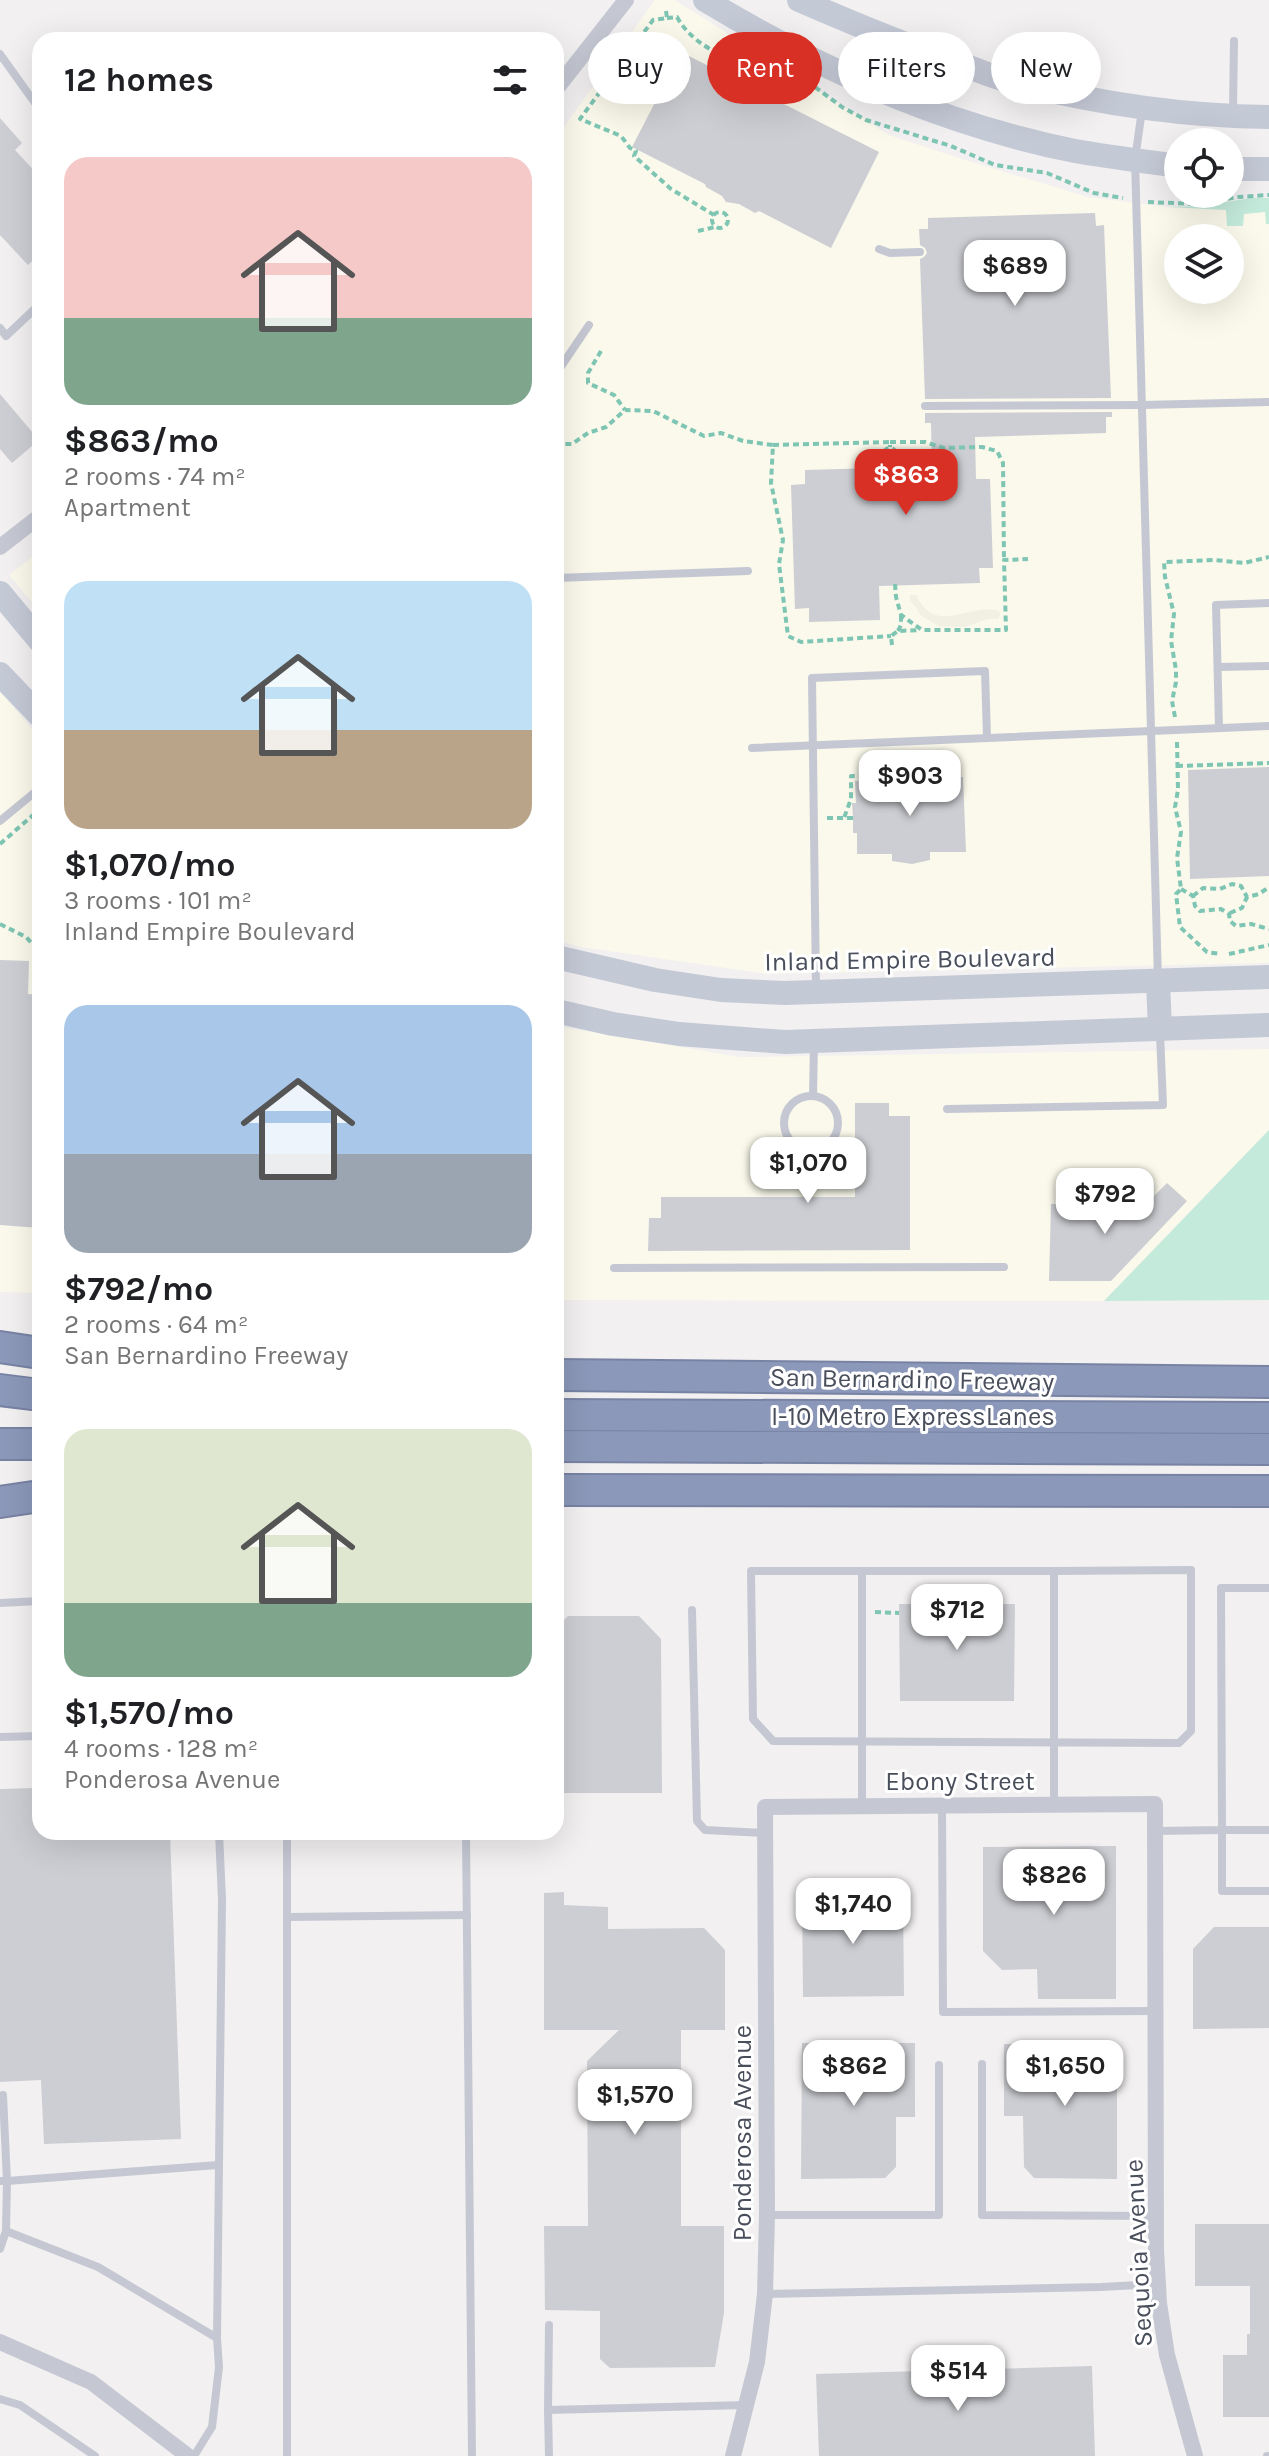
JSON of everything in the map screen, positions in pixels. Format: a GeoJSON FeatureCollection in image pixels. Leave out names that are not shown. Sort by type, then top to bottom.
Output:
{"type":"FeatureCollection","features":[{"type":"Feature","properties":{"kind":"highway"},"geometry":{"type":"LineString","coordinates":[[0,1347],[32,1352]]}},
{"type":"Feature","properties":{"kind":"highway"},"geometry":{"type":"LineString","coordinates":[[0,1371],[32,1371]]}},
{"type":"Feature","properties":{"kind":"highway","name":"San Bernardino Freeway"},"geometry":{"type":"LineString","coordinates":[[564,1375],[1269,1382]]}},
{"type":"Feature","properties":{"kind":"highway"},"geometry":{"type":"LineString","coordinates":[[0,1390],[32,1394]]}},
{"type":"Feature","properties":{"kind":"highway"},"geometry":{"type":"LineString","coordinates":[[0,1411],[32,1411]]}},
{"type":"Feature","properties":{"kind":"highway","name":"I-10 Metro ExpressLanes"},"geometry":{"type":"LineString","coordinates":[[564,1415],[1269,1418]]}},
{"type":"Feature","properties":{"kind":"highway"},"geometry":{"type":"LineString","coordinates":[[0,1444],[32,1444]]}},
{"type":"Feature","properties":{"kind":"highway","name":"I-10 Metro ExpressLanes"},"geometry":{"type":"LineString","coordinates":[[564,1446],[1269,1449]]}},
{"type":"Feature","properties":{"kind":"highway"},"geometry":{"type":"LineString","coordinates":[[0,1486],[32,1486]]}},
{"type":"Feature","properties":{"kind":"highway"},"geometry":{"type":"LineString","coordinates":[[564,1490],[1269,1491]]}},
{"type":"Feature","properties":{"kind":"highway"},"geometry":{"type":"LineString","coordinates":[[0,1502],[32,1497]]}},
{"type":"Feature","properties":{"kind":"main road"},"geometry":{"type":"LineString","coordinates":[[705,0],[759,33],[873,88],[990,129],[1075,151],[1164,164]]}},
{"type":"Feature","properties":{"kind":"main road"},"geometry":{"type":"LineString","coordinates":[[799,0],[894,41],[1007,80],[1096,101],[1142,108],[1209,116],[1269,117]]}},
{"type":"Feature","properties":{"kind":"main road"},"geometry":{"type":"LineString","coordinates":[[1244,169],[1269,169]]}},
{"type":"Feature","properties":{"kind":"main road"},"geometry":{"type":"LineString","coordinates":[[0,593],[32,631]]}},
{"type":"Feature","properties":{"kind":"main road"},"geometry":{"type":"LineString","coordinates":[[0,674],[32,708]]}},
{"type":"Feature","properties":{"kind":"main road","name":"Inland Empire Boulevard"},"geometry":{"type":"LineString","coordinates":[[564,959],[655,980],[721,990],[785,993],[1269,977]]}},
{"type":"Feature","properties":{"kind":"main road"},"geometry":{"type":"LineString","coordinates":[[1158,981],[1160,1029]]}},
{"type":"Feature","properties":{"kind":"main road"},"geometry":{"type":"LineString","coordinates":[[564,1013],[679,1034],[814,1042],[1269,1025]]}},
{"type":"Feature","properties":{"kind":"street"},"geometry":{"type":"LineString","coordinates":[[564,79],[626,0]]}},
{"type":"Feature","properties":{"kind":"street"},"geometry":{"type":"LineString","coordinates":[[0,547],[32,522]]}},
{"type":"Feature","properties":{"kind":"street","name":"Ebony Street"},"geometry":{"type":"LineString","coordinates":[[765,1807],[1155,1804]]}},
{"type":"Feature","properties":{"kind":"street","name":"Sequoia Avenue"},"geometry":{"type":"LineString","coordinates":[[1155,1804],[1158,2284],[1167,2355],[1195,2456]]}},
{"type":"Feature","properties":{"kind":"street","name":"Ponderosa Avenue"},"geometry":{"type":"LineString","coordinates":[[733,2456],[763,2331],[765,2294],[765,1807]]}},
{"type":"Feature","properties":{"kind":"street"},"geometry":{"type":"LineString","coordinates":[[0,2342],[91,2382],[191,2456]]}},
{"type":"Feature","properties":{"kind":"lane"},"geometry":{"type":"LineString","coordinates":[[1233,117],[1234,41]]}},
{"type":"Feature","properties":{"kind":"lane"},"geometry":{"type":"LineString","coordinates":[[0,54],[32,99]]}},
{"type":"Feature","properties":{"kind":"lane"},"geometry":{"type":"LineString","coordinates":[[1142,108],[1135,159],[1158,981]]}},
{"type":"Feature","properties":{"kind":"lane"},"geometry":{"type":"LineString","coordinates":[[879,249],[890,253],[920,252]]}},
{"type":"Feature","properties":{"kind":"lane"},"geometry":{"type":"LineString","coordinates":[[0,328],[6,336],[32,312]]}},
{"type":"Feature","properties":{"kind":"lane"},"geometry":{"type":"LineString","coordinates":[[564,362],[589,325]]}},
{"type":"Feature","properties":{"kind":"lane"},"geometry":{"type":"LineString","coordinates":[[925,406],[1269,402]]}},
{"type":"Feature","properties":{"kind":"lane"},"geometry":{"type":"LineString","coordinates":[[564,578],[748,571]]}},
{"type":"Feature","properties":{"kind":"lane"},"geometry":{"type":"LineString","coordinates":[[1219,728],[1216,605],[1269,603]]}},
{"type":"Feature","properties":{"kind":"lane"},"geometry":{"type":"LineString","coordinates":[[1218,667],[1269,666]]}},
{"type":"Feature","properties":{"kind":"lane"},"geometry":{"type":"LineString","coordinates":[[816,992],[812,678],[985,671],[987,738]]}},
{"type":"Feature","properties":{"kind":"lane"},"geometry":{"type":"LineString","coordinates":[[752,748],[1269,726]]}},
{"type":"Feature","properties":{"kind":"lane"},"geometry":{"type":"LineString","coordinates":[[0,821],[32,795]]}},
{"type":"Feature","properties":{"kind":"lane"},"geometry":{"type":"LineString","coordinates":[[947,1109],[1163,1105],[1160,1029]]}},
{"type":"Feature","properties":{"kind":"lane"},"geometry":{"type":"LineString","coordinates":[[813,1096],[814,1042]]}},
{"type":"Feature","properties":{"kind":"lane"},"geometry":{"type":"LineString","coordinates":[[813,1096],[829,1103],[838,1117],[838,1126],[831,1142],[825,1147],[808,1150],[800,1148],[787,1136],[784,1120],[786,1112],[797,1100],[813,1096]]}},
{"type":"Feature","properties":{"kind":"lane"},"geometry":{"type":"LineString","coordinates":[[614,1268],[1004,1267]]}},
{"type":"Feature","properties":{"kind":"lane"},"geometry":{"type":"LineString","coordinates":[[1191,1570],[1191,1731],[1179,1743],[773,1741],[753,1719],[751,1571],[862,1571],[1191,1570]]}},
{"type":"Feature","properties":{"kind":"lane"},"geometry":{"type":"LineString","coordinates":[[862,1571],[862,1806]]}},
{"type":"Feature","properties":{"kind":"lane"},"geometry":{"type":"LineString","coordinates":[[1054,1571],[1054,1805]]}},
{"type":"Feature","properties":{"kind":"lane"},"geometry":{"type":"LineString","coordinates":[[1269,1588],[1221,1588],[1222,1891],[1269,1891]]}},
{"type":"Feature","properties":{"kind":"lane"},"geometry":{"type":"LineString","coordinates":[[0,1603],[32,1601]]}},
{"type":"Feature","properties":{"kind":"lane"},"geometry":{"type":"LineString","coordinates":[[692,1610],[697,1821],[705,1830],[765,1833]]}},
{"type":"Feature","properties":{"kind":"lane"},"geometry":{"type":"LineString","coordinates":[[0,1737],[32,1736]]}},
{"type":"Feature","properties":{"kind":"lane"},"geometry":{"type":"LineString","coordinates":[[942,1805],[943,2012],[1156,2011]]}},
{"type":"Feature","properties":{"kind":"lane"},"geometry":{"type":"LineString","coordinates":[[1155,1831],[1269,1830]]}},
{"type":"Feature","properties":{"kind":"lane"},"geometry":{"type":"LineString","coordinates":[[191,2456],[212,2427],[219,2367],[222,1900],[219,1840]]}},
{"type":"Feature","properties":{"kind":"lane"},"geometry":{"type":"LineString","coordinates":[[287,1840],[287,2456]]}},
{"type":"Feature","properties":{"kind":"lane"},"geometry":{"type":"LineString","coordinates":[[466,1840],[472,2456]]}},
{"type":"Feature","properties":{"kind":"lane"},"geometry":{"type":"LineString","coordinates":[[287,1917],[467,1915]]}},
{"type":"Feature","properties":{"kind":"lane"},"geometry":{"type":"LineString","coordinates":[[982,2064],[982,2215],[1156,2216]]}},
{"type":"Feature","properties":{"kind":"lane"},"geometry":{"type":"LineString","coordinates":[[767,2215],[939,2215],[939,2065]]}},
{"type":"Feature","properties":{"kind":"lane"},"geometry":{"type":"LineString","coordinates":[[0,2249],[6,2231],[3,2095]]}},
{"type":"Feature","properties":{"kind":"lane"},"geometry":{"type":"LineString","coordinates":[[4,2181],[218,2165]]}},
{"type":"Feature","properties":{"kind":"lane"},"geometry":{"type":"LineString","coordinates":[[6,2231],[98,2267],[217,2338]]}},
{"type":"Feature","properties":{"kind":"lane"},"geometry":{"type":"LineString","coordinates":[[765,2294],[1158,2284]]}},
{"type":"Feature","properties":{"kind":"lane"},"geometry":{"type":"LineString","coordinates":[[549,2325],[549,2456]]}},
{"type":"Feature","properties":{"kind":"lane"},"geometry":{"type":"LineString","coordinates":[[0,2399],[20,2405],[95,2456]]}},
{"type":"Feature","properties":{"kind":"lane"},"geometry":{"type":"LineString","coordinates":[[548,2410],[747,2405]]}},
{"type":"Feature","properties":{"kind":"path"},"geometry":{"type":"LineString","coordinates":[[666,11],[667,18],[653,20],[580,119],[621,136],[636,151],[634,156],[671,189],[714,215]]}},
{"type":"Feature","properties":{"kind":"path"},"geometry":{"type":"LineString","coordinates":[[698,231],[724,227],[728,223],[728,217],[722,212],[714,215]]}},
{"type":"Feature","properties":{"kind":"path"},"geometry":{"type":"LineString","coordinates":[[714,215],[712,220],[716,226]]}},
{"type":"Feature","properties":{"kind":"path"},"geometry":{"type":"LineString","coordinates":[[601,351],[588,373],[588,383],[614,395],[625,410]]}},
{"type":"Feature","properties":{"kind":"path"},"geometry":{"type":"LineString","coordinates":[[564,444],[572,444],[588,433],[606,427],[625,410],[653,411],[704,436],[721,433],[743,441],[773,445],[925,442],[944,448],[982,447],[997,451],[1003,463],[1006,630],[898,631]]}},
{"type":"Feature","properties":{"kind":"path"},"geometry":{"type":"LineString","coordinates":[[773,445],[771,483],[783,540],[779,564],[788,636],[801,642],[891,636],[901,625],[895,584]]}},
{"type":"Feature","properties":{"kind":"path"},"geometry":{"type":"LineString","coordinates":[[890,445],[883,455],[890,460],[890,473]]}},
{"type":"Feature","properties":{"kind":"path"},"geometry":{"type":"LineString","coordinates":[[1164,555],[1165,577],[1174,614],[1171,641],[1176,682],[1172,701],[1176,730],[1178,790],[1175,807],[1181,838],[1177,858],[1181,889]]}},
{"type":"Feature","properties":{"kind":"path"},"geometry":{"type":"LineString","coordinates":[[1164,562],[1215,560],[1244,563],[1269,557]]}},
{"type":"Feature","properties":{"kind":"path"},"geometry":{"type":"LineString","coordinates":[[1004,560],[1028,559]]}},
{"type":"Feature","properties":{"kind":"path"},"geometry":{"type":"LineString","coordinates":[[901,615],[922,630]]}},
{"type":"Feature","properties":{"kind":"path"},"geometry":{"type":"LineString","coordinates":[[891,636],[892,645]]}},
{"type":"Feature","properties":{"kind":"path"},"geometry":{"type":"LineString","coordinates":[[853,818],[844,818],[851,799],[851,776],[874,776],[873,756]]}},
{"type":"Feature","properties":{"kind":"path"},"geometry":{"type":"LineString","coordinates":[[1177,766],[1269,763]]}},
{"type":"Feature","properties":{"kind":"path"},"geometry":{"type":"LineString","coordinates":[[0,844],[32,816]]}},
{"type":"Feature","properties":{"kind":"path"},"geometry":{"type":"LineString","coordinates":[[1181,838],[1189,837]]}},
{"type":"Feature","properties":{"kind":"path"},"geometry":{"type":"LineString","coordinates":[[1193,896],[1203,888],[1220,889],[1237,884],[1244,889],[1247,897],[1242,908],[1229,914]]}},
{"type":"Feature","properties":{"kind":"path"},"geometry":{"type":"LineString","coordinates":[[1247,897],[1269,887]]}},
{"type":"Feature","properties":{"kind":"path"},"geometry":{"type":"LineString","coordinates":[[1181,889],[1193,896],[1195,906],[1200,911],[1221,909],[1229,914],[1231,923],[1236,926],[1251,924],[1269,929]]}},
{"type":"Feature","properties":{"kind":"path"},"geometry":{"type":"LineString","coordinates":[[1181,889],[1176,894],[1180,927],[1207,952],[1233,954],[1269,945]]}},
{"type":"Feature","properties":{"kind":"path"},"geometry":{"type":"LineString","coordinates":[[0,924],[32,943]]}},
{"type":"Feature","properties":{"kind":"path"},"geometry":{"type":"LineString","coordinates":[[875,1612],[899,1613]]}},
{"type":"Feature","properties":{"kind":"shaded area"},"geometry":{"type":"Polygon","coordinates":[[[655,0],[675,0],[726,32],[707,32],[707,104],[822,104],[822,93],[889,135],[1088,197],[1164,208],[1244,208],[1244,199],[1269,198],[1269,963],[767,974],[564,942],[564,127],[588,93],[588,104],[691,104],[691,32],[632,32],[655,0]]]}},
{"type":"Feature","properties":{"kind":"shaded area"},"geometry":{"type":"Polygon","coordinates":[[[32,557],[32,602],[9,575],[32,557]]]}},
{"type":"Feature","properties":{"kind":"shaded area"},"geometry":{"type":"Polygon","coordinates":[[[0,692],[32,729],[32,1293],[0,1292],[0,692]]]}},
{"type":"Feature","properties":{"kind":"shaded area"},"geometry":{"type":"Polygon","coordinates":[[[564,1027],[740,1057],[1269,1049],[1269,1130],[1104,1301],[564,1300],[564,1027]]]}},
{"type":"Feature","properties":{"kind":"green space"},"geometry":{"type":"Polygon","coordinates":[[[1269,198],[1269,224],[1266,224],[1265,212],[1244,214],[1243,224],[1227,224],[1226,210],[1187,208],[1244,208],[1244,199],[1269,198]]]}},
{"type":"Feature","properties":{"kind":"green space"},"geometry":{"type":"Polygon","coordinates":[[[1269,1130],[1269,1300],[1104,1301],[1269,1130]]]}},
{"type":"Feature","properties":{"kind":"sand"},"geometry":{"type":"Polygon","coordinates":[[[910,595],[916,595],[933,614],[954,615],[988,609],[999,611],[1000,615],[998,619],[965,627],[940,627],[920,615],[910,601],[910,595]]]}},
{"type":"Feature","properties":{"kind":"building"},"geometry":{"type":"Polygon","coordinates":[[[691,57],[707,65],[707,104],[784,104],[879,152],[831,248],[759,211],[755,213],[739,204],[726,202],[705,184],[632,147],[654,104],[691,104],[691,57]]]}},
{"type":"Feature","properties":{"kind":"building"},"geometry":{"type":"Polygon","coordinates":[[[0,118],[22,143],[15,150],[32,168],[32,261],[28,265],[0,235],[0,118]]]}},
{"type":"Feature","properties":{"kind":"building"},"geometry":{"type":"Polygon","coordinates":[[[1095,213],[1096,226],[1104,225],[1111,398],[925,399],[920,259],[927,253],[920,245],[919,229],[928,229],[928,218],[1095,213]]]}},
{"type":"Feature","properties":{"kind":"building"},"geometry":{"type":"Polygon","coordinates":[[[0,394],[32,432],[32,446],[12,463],[0,449],[0,394]]]}},
{"type":"Feature","properties":{"kind":"building"},"geometry":{"type":"Polygon","coordinates":[[[1112,412],[1112,417],[1106,417],[1106,433],[975,437],[976,479],[990,479],[993,568],[979,568],[980,583],[879,586],[880,620],[809,622],[809,608],[795,609],[791,485],[805,484],[805,470],[875,468],[875,474],[906,473],[906,468],[932,467],[931,423],[925,423],[925,413],[1112,412]]]}},
{"type":"Feature","properties":{"kind":"building"},"geometry":{"type":"Polygon","coordinates":[[[1269,767],[1269,876],[1190,879],[1188,770],[1269,767]]]}},
{"type":"Feature","properties":{"kind":"building"},"geometry":{"type":"Polygon","coordinates":[[[963,777],[966,852],[930,852],[930,860],[912,864],[892,861],[892,854],[857,854],[852,803],[856,803],[855,781],[963,777]]]}},
{"type":"Feature","properties":{"kind":"building"},"geometry":{"type":"Polygon","coordinates":[[[0,960],[29,961],[28,994],[32,994],[32,1227],[0,1225],[0,960]]]}},
{"type":"Feature","properties":{"kind":"building"},"geometry":{"type":"Polygon","coordinates":[[[855,1103],[889,1103],[889,1116],[910,1116],[910,1250],[648,1251],[649,1218],[661,1218],[661,1197],[855,1197],[855,1103]]]}},
{"type":"Feature","properties":{"kind":"building"},"geometry":{"type":"Polygon","coordinates":[[[1167,1183],[1187,1201],[1111,1281],[1049,1281],[1051,1204],[1145,1205],[1167,1183]]]}},
{"type":"Feature","properties":{"kind":"building"},"geometry":{"type":"Polygon","coordinates":[[[899,1604],[1015,1604],[1014,1701],[900,1701],[899,1604]]]}},
{"type":"Feature","properties":{"kind":"building"},"geometry":{"type":"Polygon","coordinates":[[[568,1616],[639,1616],[661,1639],[662,1793],[564,1793],[564,1620],[568,1616]]]}},
{"type":"Feature","properties":{"kind":"building"},"geometry":{"type":"Polygon","coordinates":[[[32,1788],[32,1840],[170,1840],[181,2139],[44,2144],[41,2080],[0,2082],[0,1789],[32,1788]]]}},
{"type":"Feature","properties":{"kind":"building"},"geometry":{"type":"Polygon","coordinates":[[[1116,1846],[1116,1999],[1038,1999],[1037,1969],[1002,1970],[983,1951],[983,1847],[1116,1846]]]}},
{"type":"Feature","properties":{"kind":"building"},"geometry":{"type":"Polygon","coordinates":[[[564,1892],[564,1905],[608,1907],[608,1929],[704,1928],[725,1950],[725,2030],[681,2030],[681,2226],[724,2226],[724,2313],[715,2367],[610,2368],[600,2359],[600,2311],[545,2310],[544,2226],[588,2226],[587,2061],[619,2030],[544,2030],[544,1893],[564,1892]]]}},
{"type":"Feature","properties":{"kind":"building"},"geometry":{"type":"Polygon","coordinates":[[[903,1895],[904,1996],[803,1997],[802,1896],[903,1895]]]}},
{"type":"Feature","properties":{"kind":"building"},"geometry":{"type":"Polygon","coordinates":[[[1214,1927],[1269,1927],[1269,2028],[1193,2029],[1193,1949],[1214,1927]]]}},
{"type":"Feature","properties":{"kind":"building"},"geometry":{"type":"Polygon","coordinates":[[[802,2043],[915,2043],[915,2117],[896,2117],[896,2167],[885,2178],[801,2179],[802,2043]]]}},
{"type":"Feature","properties":{"kind":"building"},"geometry":{"type":"Polygon","coordinates":[[[1004,2044],[1117,2044],[1117,2179],[1034,2178],[1024,2167],[1023,2116],[1004,2116],[1004,2044]]]}},
{"type":"Feature","properties":{"kind":"building"},"geometry":{"type":"Polygon","coordinates":[[[1195,2224],[1269,2224],[1269,2417],[1223,2417],[1223,2355],[1247,2355],[1250,2286],[1195,2286],[1195,2224]]]}},
{"type":"Feature","properties":{"kind":"building"},"geometry":{"type":"Polygon","coordinates":[[[1092,2366],[1095,2456],[819,2456],[816,2374],[1092,2366]]]}}]}
